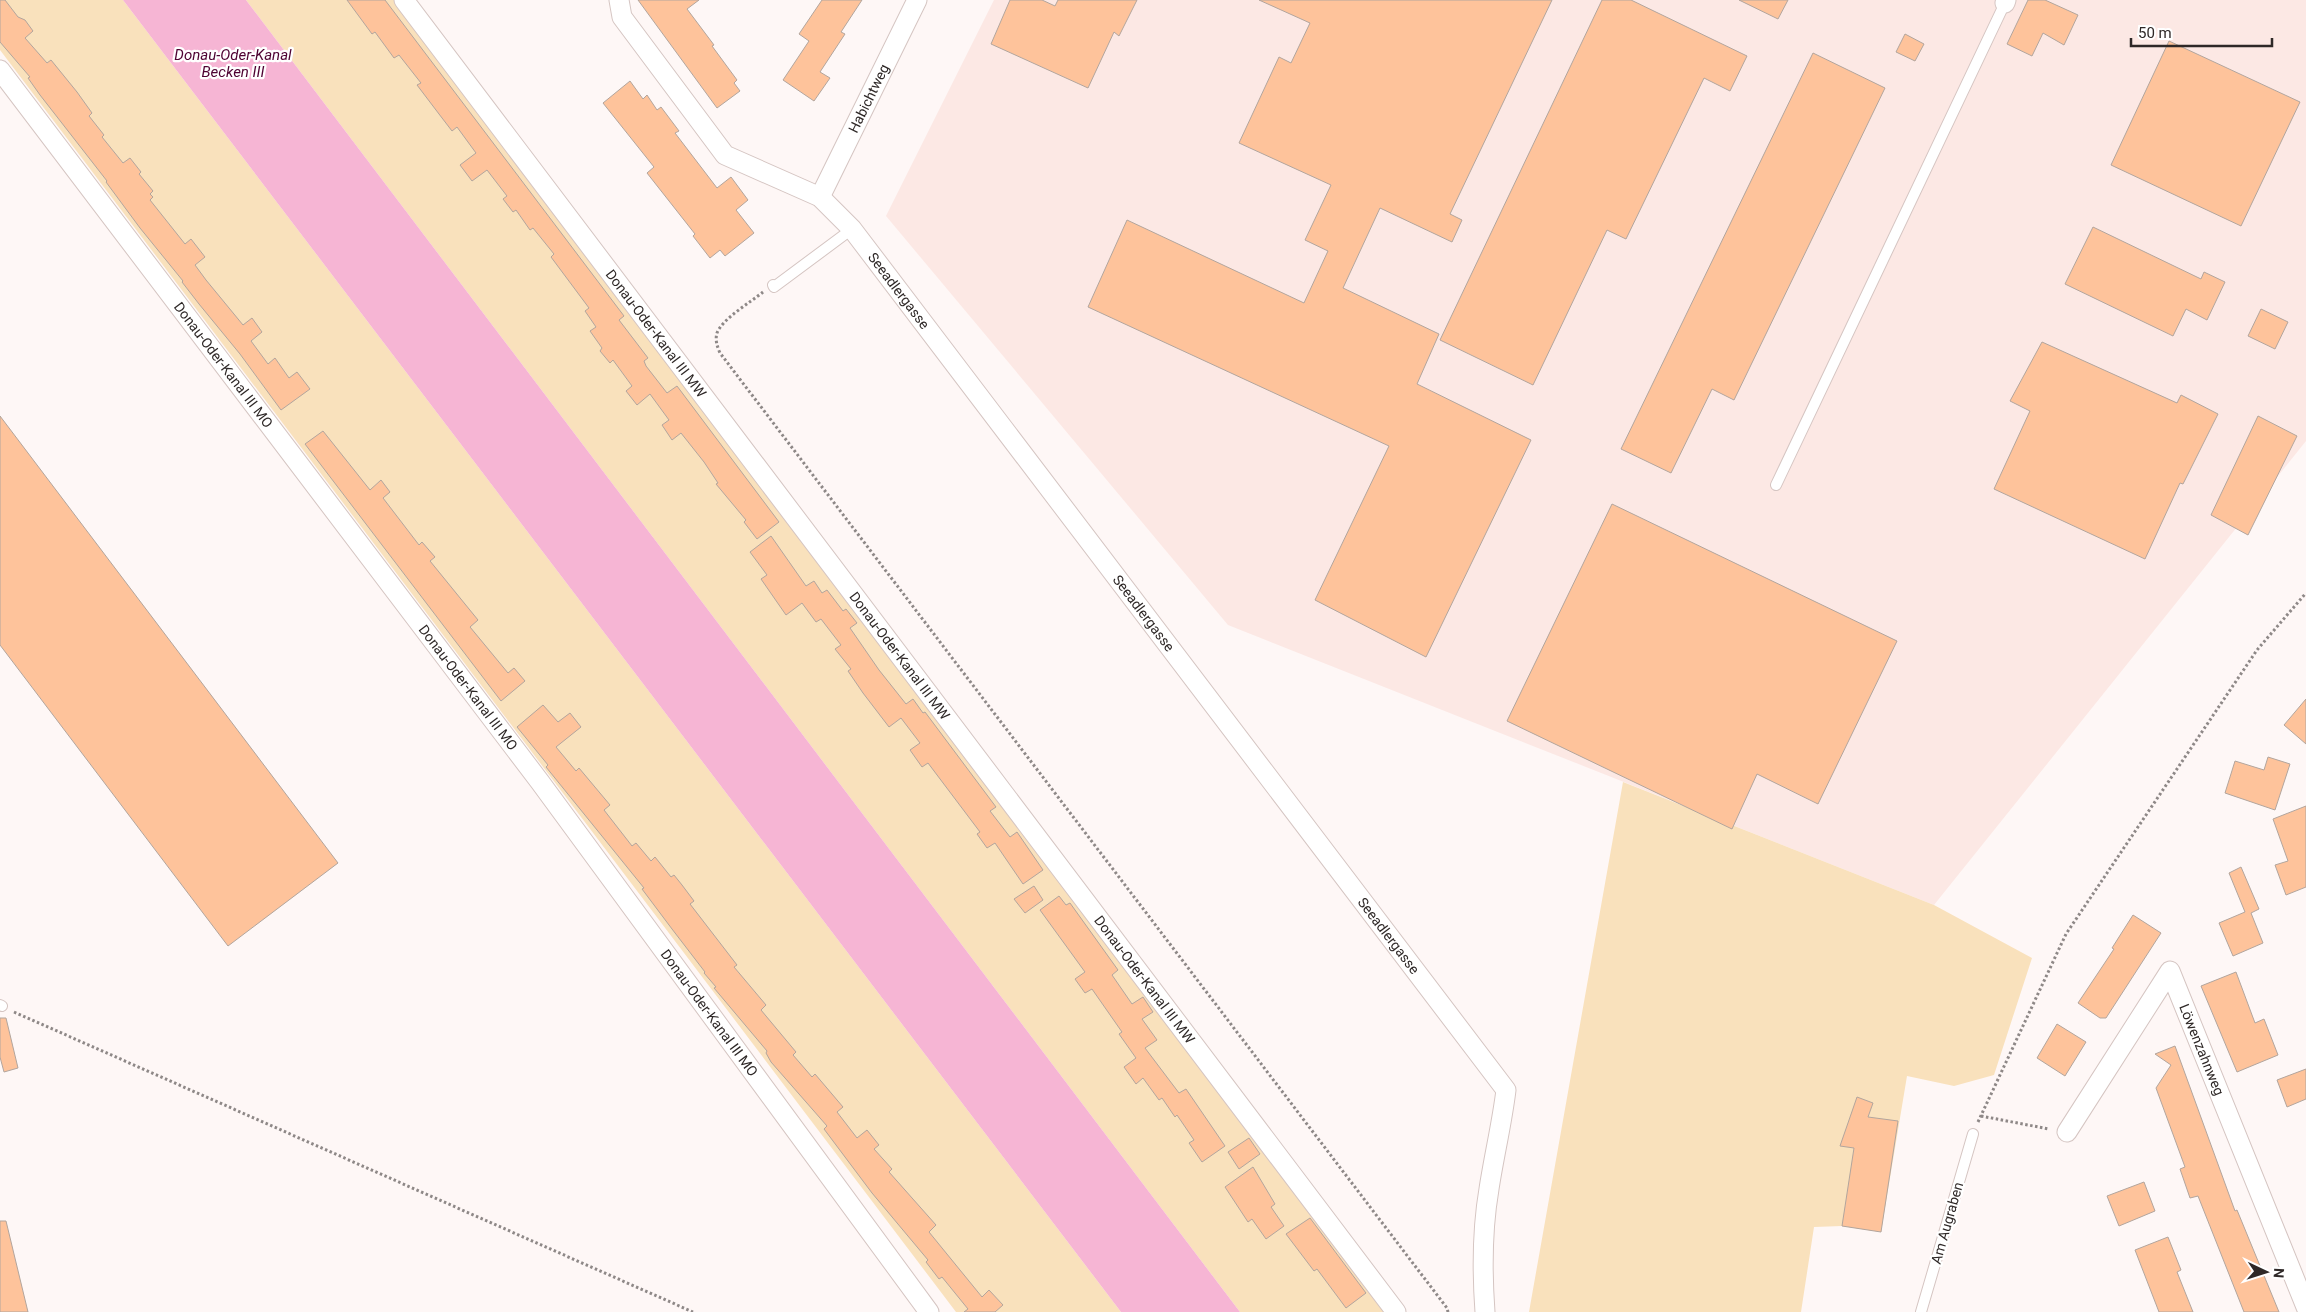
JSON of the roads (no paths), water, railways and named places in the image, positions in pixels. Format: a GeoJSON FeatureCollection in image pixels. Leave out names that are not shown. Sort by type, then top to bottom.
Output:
{"type":"FeatureCollection","features":[{"type":"Feature","properties":{"kind":"street","name":"Donau-Oder-Kanal III MW"},"geometry":{"type":"LineString","coordinates":[[404,0],[1396,1312]]}},
{"type":"Feature","properties":{"kind":"street","name":"Seeadlergasse"},"geometry":{"type":"LineString","coordinates":[[619,0],[622,17],[725,155],[820,196],[852,229],[1506,1090],[1503,1119],[1489,1190],[1482,1270],[1485,1312]]}},
{"type":"Feature","properties":{"kind":"street","name":"Habichtweg"},"geometry":{"type":"LineString","coordinates":[[820,196],[917,0]]}},
{"type":"Feature","properties":{"kind":"street","name":"Donau-Oder-Kanal III MO"},"geometry":{"type":"LineString","coordinates":[[0,70],[540,782],[929,1312]]}},
{"type":"Feature","properties":{"kind":"street","name":"Löwenzahnweg"},"geometry":{"type":"LineString","coordinates":[[2067,1132],[2170,971],[2306,1307]]}},
{"type":"Feature","properties":{"kind":"lane"},"geometry":{"type":"LineString","coordinates":[[1776,485],[2003,1]]}},
{"type":"Feature","properties":{"kind":"lane"},"geometry":{"type":"LineString","coordinates":[[773,285],[774,287],[852,229]]}},
{"type":"Feature","properties":{"kind":"lane","name":"Am Augraben"},"geometry":{"type":"LineString","coordinates":[[1921,1312],[1972,1134]]}},
{"type":"Feature","properties":{"kind":"water","name":"Donau-Oder-Kanal Becken III"},"geometry":{"type":"Polygon","coordinates":[[[123,0],[246,0],[1240,1312],[1121,1312],[123,0]]]}}]}
